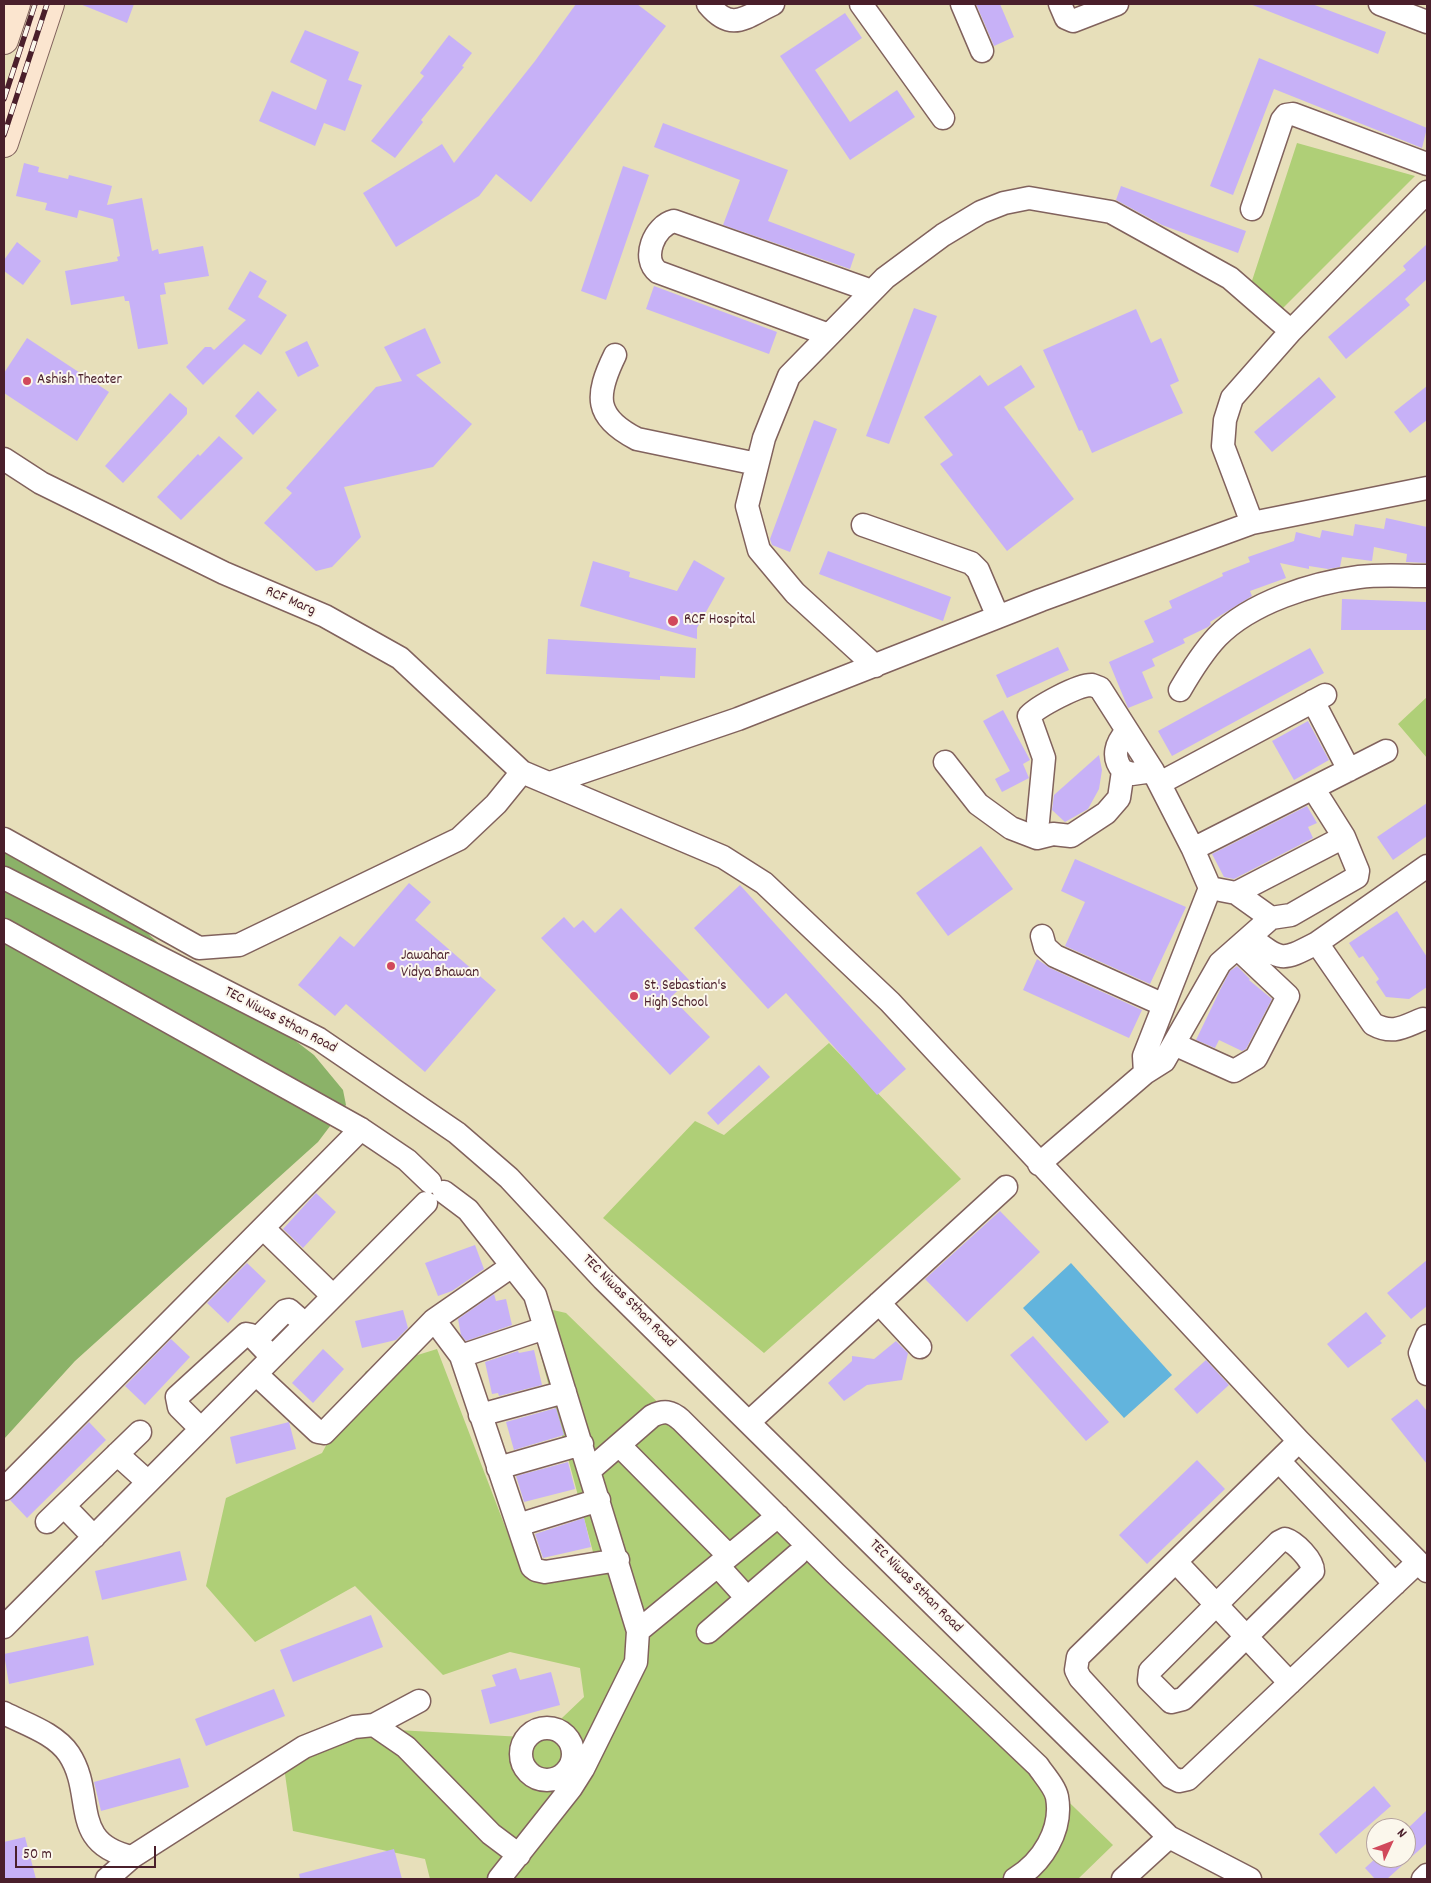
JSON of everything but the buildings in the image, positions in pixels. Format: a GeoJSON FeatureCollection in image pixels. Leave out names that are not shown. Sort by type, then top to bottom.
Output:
{"type":"FeatureCollection","features":[{"type":"Feature","properties":{"kind":"main road"},"geometry":{"type":"LineString","coordinates":[[4,40],[16,4]]}},
{"type":"Feature","properties":{"kind":"main road"},"geometry":{"type":"LineString","coordinates":[[4,143],[50,4]]}},
{"type":"Feature","properties":{"kind":"main road"},"geometry":{"type":"LineString","coordinates":[[4,45],[34,54]]}},
{"type":"Feature","properties":{"kind":"street"},"geometry":{"type":"LineString","coordinates":[[708,4],[717,15],[726,20],[735,21],[773,4]]}},
{"type":"Feature","properties":{"kind":"street"},"geometry":{"type":"LineString","coordinates":[[861,4],[943,118]]}},
{"type":"Feature","properties":{"kind":"street"},"geometry":{"type":"LineString","coordinates":[[962,4],[982,51]]}},
{"type":"Feature","properties":{"kind":"street"},"geometry":{"type":"LineString","coordinates":[[1060,4],[1066,18],[1073,21],[1117,4]]}},
{"type":"Feature","properties":{"kind":"street"},"geometry":{"type":"LineString","coordinates":[[1380,4],[1418,14]]}},
{"type":"Feature","properties":{"kind":"street"},"geometry":{"type":"LineString","coordinates":[[1252,209],[1282,120],[1286,115],[1293,114],[1427,164]]}},
{"type":"Feature","properties":{"kind":"street"},"geometry":{"type":"LineString","coordinates":[[1252,523],[1223,446],[1224,420],[1232,398],[1290,331],[1427,192]]}},
{"type":"Feature","properties":{"kind":"street"},"geometry":{"type":"LineString","coordinates":[[876,666],[795,594],[759,550],[747,506],[764,438],[789,376],[885,278],[943,234],[981,212],[1004,203],[1029,198],[1111,212],[1230,278],[1290,331]]}},
{"type":"Feature","properties":{"kind":"street"},"geometry":{"type":"LineString","coordinates":[[829,335],[658,272],[650,263],[648,256],[660,228],[674,221],[872,291]]}},
{"type":"Feature","properties":{"kind":"street"},"geometry":{"type":"LineString","coordinates":[[614,356],[604,378],[600,398],[606,414],[620,430],[637,439],[757,464]]}},
{"type":"Feature","properties":{"kind":"street","name":"RCF Marg"},"geometry":{"type":"LineString","coordinates":[[4,460],[41,483],[224,573],[325,616],[400,658],[522,772],[723,857],[764,883],[890,1002],[1299,1441],[1422,1566]]}},
{"type":"Feature","properties":{"kind":"street"},"geometry":{"type":"LineString","coordinates":[[550,783],[738,719],[998,617],[1153,558],[1252,523],[1427,488]]}},
{"type":"Feature","properties":{"kind":"street"},"geometry":{"type":"LineString","coordinates":[[863,525],[971,563],[978,570],[998,617]]}},
{"type":"Feature","properties":{"kind":"street"},"geometry":{"type":"LineString","coordinates":[[1180,690],[1197,662],[1218,636],[1248,614],[1274,600],[1314,586],[1360,577],[1427,576]]}},
{"type":"Feature","properties":{"kind":"street"},"geometry":{"type":"LineString","coordinates":[[1037,829],[1044,758],[1030,725],[1029,716],[1035,709],[1080,688],[1092,685],[1100,688],[1157,777],[1210,888],[1144,1056],[1145,1073]]}},
{"type":"Feature","properties":{"kind":"street"},"geometry":{"type":"LineString","coordinates":[[1123,771],[1157,777],[1319,698],[1349,770]]}},
{"type":"Feature","properties":{"kind":"street"},"geometry":{"type":"LineString","coordinates":[[945,762],[978,804],[1012,828],[1037,829],[1071,836],[1106,813],[1119,798],[1123,771],[1116,759],[1116,745],[1127,731]]}},
{"type":"Feature","properties":{"kind":"street"},"geometry":{"type":"LineString","coordinates":[[1193,849],[1386,751]]}},
{"type":"Feature","properties":{"kind":"street"},"geometry":{"type":"LineString","coordinates":[[4,839],[199,948],[239,945],[459,839],[496,804],[522,772]]}},
{"type":"Feature","properties":{"kind":"street"},"geometry":{"type":"LineString","coordinates":[[1039,1164],[1145,1073],[1164,1061],[1209,979],[1220,963],[1271,918],[1291,915],[1357,877],[1358,871],[1344,837],[1313,788]]}},
{"type":"Feature","properties":{"kind":"street"},"geometry":{"type":"LineString","coordinates":[[1236,893],[1344,837]]}},
{"type":"Feature","properties":{"kind":"street"},"geometry":{"type":"LineString","coordinates":[[1243,943],[1275,956],[1292,956],[1317,943],[1427,866]]}},
{"type":"Feature","properties":{"kind":"street","name":"TEC Niwas Sthan Road"},"geometry":{"type":"LineString","coordinates":[[4,878],[319,1039],[458,1133],[509,1178],[603,1278],[1168,1837],[1250,1879]]}},
{"type":"Feature","properties":{"kind":"street"},"geometry":{"type":"LineString","coordinates":[[1210,888],[1236,893],[1271,918]]}},
{"type":"Feature","properties":{"kind":"street"},"geometry":{"type":"LineString","coordinates":[[4,930],[361,1129],[407,1160],[433,1193],[468,1210],[534,1295],[618,1560],[638,1631],[636,1662],[577,1766],[520,1854],[499,1879]]}},
{"type":"Feature","properties":{"kind":"street"},"geometry":{"type":"LineString","coordinates":[[1042,936],[1045,947],[1054,956],[1164,1005]]}},
{"type":"Feature","properties":{"kind":"street"},"geometry":{"type":"LineString","coordinates":[[1174,1044],[1234,1071],[1256,1058],[1288,996],[1243,943]]}},
{"type":"Feature","properties":{"kind":"street"},"geometry":{"type":"LineString","coordinates":[[1317,943],[1373,1024],[1384,1031],[1394,1030],[1423,1019]]}},
{"type":"Feature","properties":{"kind":"street"},"geometry":{"type":"LineString","coordinates":[[4,1489],[361,1129]]}},
{"type":"Feature","properties":{"kind":"street"},"geometry":{"type":"LineString","coordinates":[[749,1422],[1006,1187]]}},
{"type":"Feature","properties":{"kind":"street"},"geometry":{"type":"LineString","coordinates":[[8,1616],[94,1536],[433,1193]]}},
{"type":"Feature","properties":{"kind":"street"},"geometry":{"type":"LineString","coordinates":[[263,1228],[333,1296]]}},
{"type":"Feature","properties":{"kind":"street"},"geometry":{"type":"LineString","coordinates":[[256,1374],[318,1432],[324,1433],[329,1431],[434,1320],[512,1266]]}},
{"type":"Feature","properties":{"kind":"street"},"geometry":{"type":"LineString","coordinates":[[879,1303],[920,1347]]}},
{"type":"Feature","properties":{"kind":"street"},"geometry":{"type":"LineString","coordinates":[[256,1340],[285,1311],[289,1310],[305,1324]]}},
{"type":"Feature","properties":{"kind":"street"},"geometry":{"type":"LineString","coordinates":[[434,1320],[460,1356],[532,1567],[545,1572],[618,1560]]}},
{"type":"Feature","properties":{"kind":"street"},"geometry":{"type":"LineString","coordinates":[[460,1356],[545,1328]]}},
{"type":"Feature","properties":{"kind":"street"},"geometry":{"type":"LineString","coordinates":[[201,1429],[179,1407],[178,1398],[242,1336],[250,1335],[272,1357]]}},
{"type":"Feature","properties":{"kind":"street"},"geometry":{"type":"LineString","coordinates":[[1427,1336],[1420,1352],[1427,1374]]}},
{"type":"Feature","properties":{"kind":"street"},"geometry":{"type":"LineString","coordinates":[[480,1415],[565,1392]]}},
{"type":"Feature","properties":{"kind":"street"},"geometry":{"type":"LineString","coordinates":[[590,1470],[652,1416],[660,1412],[668,1412],[681,1420],[1038,1766],[1057,1795],[1057,1821],[1052,1842],[1022,1875],[1014,1879]]}},
{"type":"Feature","properties":{"kind":"street"},"geometry":{"type":"LineString","coordinates":[[47,1522],[140,1432]]}},
{"type":"Feature","properties":{"kind":"street"},"geometry":{"type":"LineString","coordinates":[[1299,1441],[1078,1657],[1076,1670],[1080,1678],[1171,1777],[1179,1781],[1188,1779],[1395,1584],[1422,1566]]}},
{"type":"Feature","properties":{"kind":"street"},"geometry":{"type":"LineString","coordinates":[[498,1468],[582,1444]]}},
{"type":"Feature","properties":{"kind":"street"},"geometry":{"type":"LineString","coordinates":[[619,1445],[723,1561],[747,1598]]}},
{"type":"Feature","properties":{"kind":"street"},"geometry":{"type":"LineString","coordinates":[[117,1454],[148,1482]]}},
{"type":"Feature","properties":{"kind":"street"},"geometry":{"type":"LineString","coordinates":[[1279,1461],[1395,1584]]}},
{"type":"Feature","properties":{"kind":"street"},"geometry":{"type":"LineString","coordinates":[[518,1524],[599,1500]]}},
{"type":"Feature","properties":{"kind":"street"},"geometry":{"type":"LineString","coordinates":[[64,1506],[94,1536]]}},
{"type":"Feature","properties":{"kind":"street"},"geometry":{"type":"LineString","coordinates":[[638,1631],[778,1516]]}},
{"type":"Feature","properties":{"kind":"street"},"geometry":{"type":"LineString","coordinates":[[1285,1539],[1290,1541],[1310,1562],[1312,1571],[1177,1702],[1171,1702],[1149,1680],[1150,1671],[1217,1606],[1279,1542],[1285,1539]]}},
{"type":"Feature","properties":{"kind":"street"},"geometry":{"type":"LineString","coordinates":[[708,1632],[797,1555]]}},
{"type":"Feature","properties":{"kind":"street"},"geometry":{"type":"LineString","coordinates":[[1176,1562],[1290,1683]]}},
{"type":"Feature","properties":{"kind":"street"},"geometry":{"type":"LineString","coordinates":[[107,1879],[132,1857],[304,1747],[354,1728],[374,1725],[419,1701]]}},
{"type":"Feature","properties":{"kind":"street"},"geometry":{"type":"LineString","coordinates":[[4,1713],[53,1739],[64,1748],[75,1767],[93,1834],[104,1848],[132,1857]]}},
{"type":"Feature","properties":{"kind":"street"},"geometry":{"type":"LineString","coordinates":[[374,1725],[406,1747],[491,1834],[520,1854]]}},
{"type":"Feature","properties":{"kind":"street"},"geometry":{"type":"LineString","coordinates":[[1123,1879],[1168,1837]]}},
{"type":"Feature","properties":{"kind":"street"},"geometry":{"type":"LineString","coordinates":[[1423,1879],[1427,1875]]}},
{"type":"Feature","properties":{"kind":"green space"},"geometry":{"type":"Polygon","coordinates":[[[1297,143],[1415,176],[1273,318],[1248,293],[1297,143]]]}},
{"type":"Feature","properties":{"kind":"green space"},"geometry":{"type":"Polygon","coordinates":[[[1427,697],[1427,758],[1398,724],[1427,697]]]}},
{"type":"Feature","properties":{"kind":"green space"},"geometry":{"type":"Polygon","coordinates":[[[4,848],[144,930],[189,971],[242,1000],[314,1055],[343,1090],[346,1105],[318,1142],[75,1361],[4,1439],[4,848]]]}},
{"type":"Feature","properties":{"kind":"green space"},"geometry":{"type":"Polygon","coordinates":[[[829,1043],[961,1179],[764,1353],[603,1218],[695,1121],[724,1135],[829,1043]]]}},
{"type":"Feature","properties":{"kind":"green space"},"geometry":{"type":"Polygon","coordinates":[[[540,1307],[566,1313],[1113,1845],[1078,1879],[430,1879],[425,1859],[293,1831],[284,1767],[343,1727],[541,1738],[584,1697],[580,1668],[510,1652],[443,1675],[355,1586],[255,1642],[206,1586],[226,1498],[322,1453],[366,1371],[437,1349],[516,1555],[597,1567],[535,1334],[540,1307]]]}},
{"type":"Feature","properties":{"kind":"water"},"geometry":{"type":"Polygon","coordinates":[[[1071,1263],[1172,1375],[1124,1418],[1023,1308],[1071,1263]]]}},
{"type":"Feature","properties":{"kind":"railway"},"geometry":{"type":"LineString","coordinates":[[4,99],[35,4]]}},
{"type":"Feature","properties":{"kind":"railway"},"geometry":{"type":"LineString","coordinates":[[4,135],[47,4]]}},
{"type":"Feature","properties":{"kind":"place","name":"Ashish Theater"},"geometry":{"type":"Point","coordinates":[27,381]}},
{"type":"Feature","properties":{"kind":"place","name":"RCF Hospital"},"geometry":{"type":"Point","coordinates":[673,621]}},
{"type":"Feature","properties":{"kind":"place","name":"Jawahar Vidya Bhawan"},"geometry":{"type":"Point","coordinates":[391,966]}},
{"type":"Feature","properties":{"kind":"place","name":"St. Sebastian's High School"},"geometry":{"type":"Point","coordinates":[634,996]}}]}
